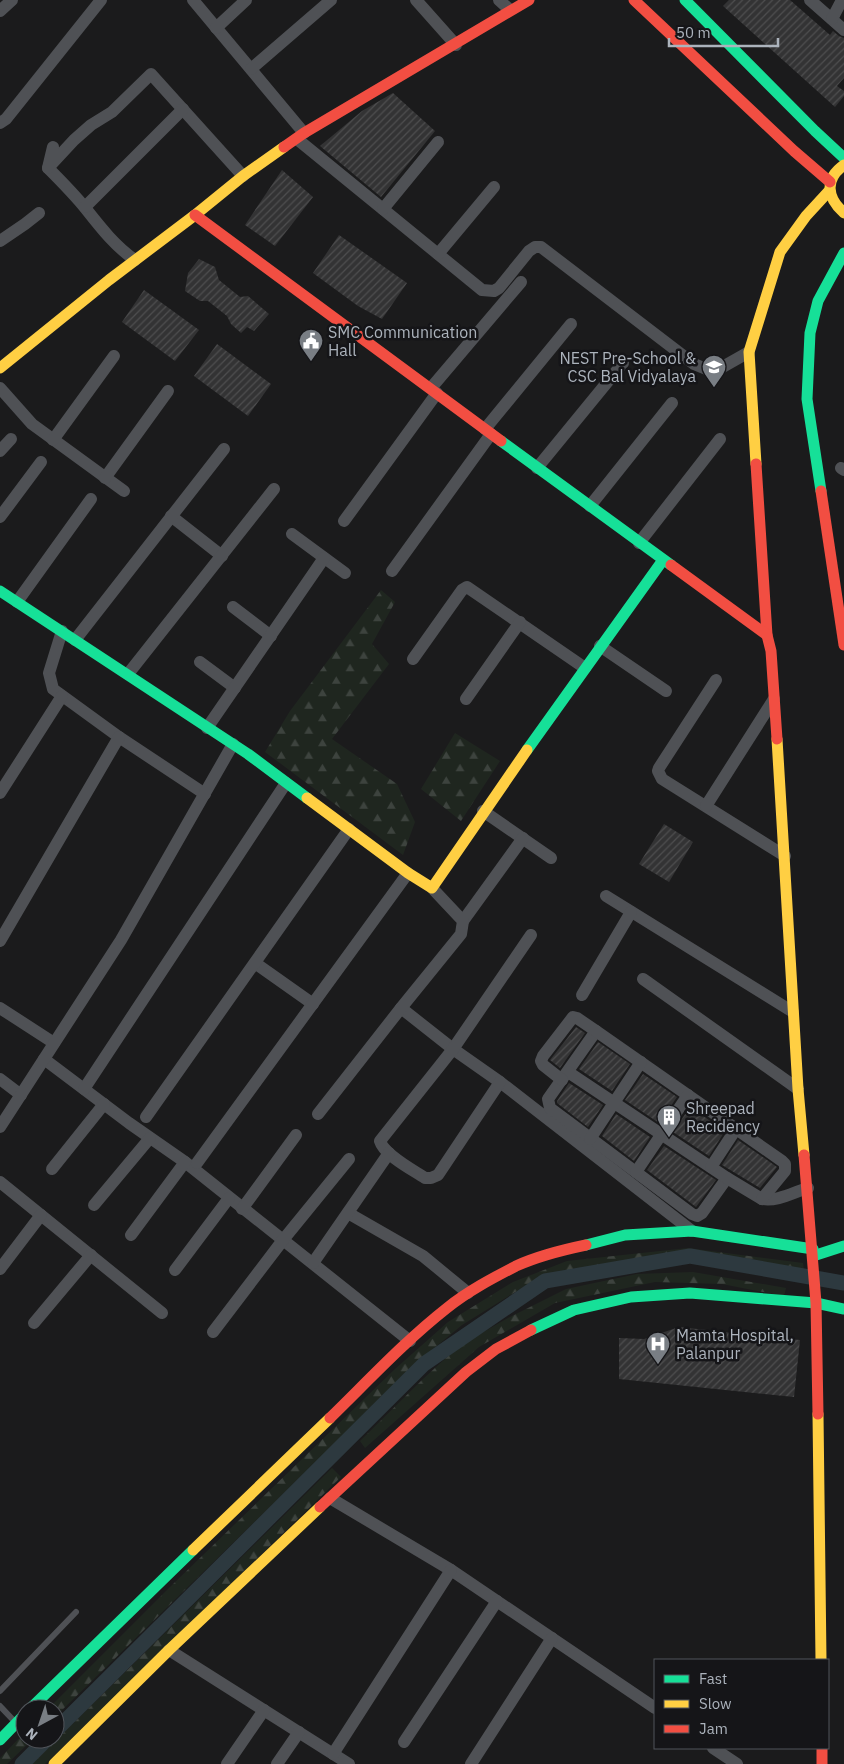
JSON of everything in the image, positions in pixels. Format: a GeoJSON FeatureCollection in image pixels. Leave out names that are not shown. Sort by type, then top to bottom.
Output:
{"type":"FeatureCollection","features":[{"type":"Feature","properties":{"kind":"street"},"geometry":{"type":"LineString","coordinates":[[0,11],[12,0]]}},
{"type":"Feature","properties":{"kind":"street"},"geometry":{"type":"LineString","coordinates":[[0,123],[6,119],[101,0]]}},
{"type":"Feature","properties":{"kind":"street"},"geometry":{"type":"LineString","coordinates":[[193,0],[251,69],[300,136],[382,208],[482,290],[494,291],[499,288],[529,250],[541,247],[699,367],[711,371],[719,369],[749,352]]}},
{"type":"Feature","properties":{"kind":"street"},"geometry":{"type":"LineString","coordinates":[[216,28],[246,0]]}},
{"type":"Feature","properties":{"kind":"street"},"geometry":{"type":"LineString","coordinates":[[251,69],[331,0]]}},
{"type":"Feature","properties":{"kind":"street"},"geometry":{"type":"LineString","coordinates":[[416,0],[456,45]]}},
{"type":"Feature","properties":{"kind":"street"},"geometry":{"type":"LineString","coordinates":[[499,0],[510,10]]}},
{"type":"Feature","properties":{"kind":"street"},"geometry":{"type":"LineString","coordinates":[[0,368],[243,176],[300,136],[529,0]]}},
{"type":"Feature","properties":{"kind":"street"},"geometry":{"type":"LineString","coordinates":[[634,0],[830,186],[831,199],[836,207],[844,213]]}},
{"type":"Feature","properties":{"kind":"street"},"geometry":{"type":"LineString","coordinates":[[685,0],[844,158]]}},
{"type":"Feature","properties":{"kind":"street"},"geometry":{"type":"LineString","coordinates":[[810,0],[844,30]]}},
{"type":"Feature","properties":{"kind":"street"},"geometry":{"type":"LineString","coordinates":[[832,19],[842,0]]}},
{"type":"Feature","properties":{"kind":"street"},"geometry":{"type":"LineString","coordinates":[[48,168],[74,140],[91,125],[112,112],[151,74],[243,176]]}},
{"type":"Feature","properties":{"kind":"street"},"geometry":{"type":"LineString","coordinates":[[84,207],[183,109]]}},
{"type":"Feature","properties":{"kind":"street"},"geometry":{"type":"LineString","coordinates":[[382,208],[438,142]]}},
{"type":"Feature","properties":{"kind":"street"},"geometry":{"type":"LineString","coordinates":[[48,168],[53,147]]}},
{"type":"Feature","properties":{"kind":"street"},"geometry":{"type":"LineString","coordinates":[[821,1659],[813,1252],[798,1089],[785,856],[771,651],[767,635],[749,352],[780,252],[830,186],[834,174],[844,165]]}},
{"type":"Feature","properties":{"kind":"street"},"geometry":{"type":"LineString","coordinates":[[48,168],[84,207],[107,236],[123,252],[136,260]]}},
{"type":"Feature","properties":{"kind":"street"},"geometry":{"type":"LineString","coordinates":[[438,254],[494,187]]}},
{"type":"Feature","properties":{"kind":"street"},"geometry":{"type":"LineString","coordinates":[[0,241],[39,213]]}},
{"type":"Feature","properties":{"kind":"street"},"geometry":{"type":"LineString","coordinates":[[195,215],[639,543],[767,635]]}},
{"type":"Feature","properties":{"kind":"street"},"geometry":{"type":"LineString","coordinates":[[844,253],[818,302],[810,333],[808,399],[841,599],[844,645]]}},
{"type":"Feature","properties":{"kind":"street"},"geometry":{"type":"LineString","coordinates":[[344,520],[434,391],[521,282]]}},
{"type":"Feature","properties":{"kind":"street"},"geometry":{"type":"LineString","coordinates":[[392,571],[488,432],[571,324]]}},
{"type":"Feature","properties":{"kind":"street"},"geometry":{"type":"LineString","coordinates":[[53,440],[114,356]]}},
{"type":"Feature","properties":{"kind":"street"},"geometry":{"type":"LineString","coordinates":[[537,468],[623,363]]}},
{"type":"Feature","properties":{"kind":"street"},"geometry":{"type":"LineString","coordinates":[[0,388],[27,420],[124,491]]}},
{"type":"Feature","properties":{"kind":"street"},"geometry":{"type":"LineString","coordinates":[[105,478],[168,391]]}},
{"type":"Feature","properties":{"kind":"street"},"geometry":{"type":"LineString","coordinates":[[590,506],[672,403]]}},
{"type":"Feature","properties":{"kind":"street"},"geometry":{"type":"LineString","coordinates":[[0,450],[11,439]]}},
{"type":"Feature","properties":{"kind":"street"},"geometry":{"type":"LineString","coordinates":[[639,543],[720,439]]}},
{"type":"Feature","properties":{"kind":"street"},"geometry":{"type":"LineString","coordinates":[[75,640],[224,449]]}},
{"type":"Feature","properties":{"kind":"street"},"geometry":{"type":"LineString","coordinates":[[0,517],[41,462]]}},
{"type":"Feature","properties":{"kind":"street"},"geometry":{"type":"LineString","coordinates":[[128,674],[274,489]]}},
{"type":"Feature","properties":{"kind":"street"},"geometry":{"type":"LineString","coordinates":[[17,602],[91,499]]}},
{"type":"Feature","properties":{"kind":"street"},"geometry":{"type":"LineString","coordinates":[[171,516],[222,556]]}},
{"type":"Feature","properties":{"kind":"street"},"geometry":{"type":"LineString","coordinates":[[292,534],[345,573]]}},
{"type":"Feature","properties":{"kind":"street"},"geometry":{"type":"LineString","coordinates":[[207,728],[324,558]]}},
{"type":"Feature","properties":{"kind":"street"},"geometry":{"type":"LineString","coordinates":[[432,888],[483,811],[663,560]]}},
{"type":"Feature","properties":{"kind":"street"},"geometry":{"type":"LineString","coordinates":[[412,659],[462,590],[467,587],[585,668]]}},
{"type":"Feature","properties":{"kind":"street"},"geometry":{"type":"LineString","coordinates":[[0,591],[233,744],[408,873],[432,888],[463,921]]}},
{"type":"Feature","properties":{"kind":"street"},"geometry":{"type":"LineString","coordinates":[[233,607],[271,636]]}},
{"type":"Feature","properties":{"kind":"street"},"geometry":{"type":"LineString","coordinates":[[466,699],[520,622]]}},
{"type":"Feature","properties":{"kind":"street"},"geometry":{"type":"LineString","coordinates":[[62,631],[49,673],[53,689],[119,737],[204,794]]}},
{"type":"Feature","properties":{"kind":"street"},"geometry":{"type":"LineString","coordinates":[[600,646],[666,691]]}},
{"type":"Feature","properties":{"kind":"street"},"geometry":{"type":"LineString","coordinates":[[200,662],[235,688]]}},
{"type":"Feature","properties":{"kind":"street"},"geometry":{"type":"LineString","coordinates":[[716,680],[658,771],[662,779],[785,856]]}},
{"type":"Feature","properties":{"kind":"street"},"geometry":{"type":"LineString","coordinates":[[0,793],[62,696]]}},
{"type":"Feature","properties":{"kind":"street"},"geometry":{"type":"LineString","coordinates":[[706,806],[774,699]]}},
{"type":"Feature","properties":{"kind":"street"},"geometry":{"type":"LineString","coordinates":[[0,942],[119,737]]}},
{"type":"Feature","properties":{"kind":"street"},"geometry":{"type":"LineString","coordinates":[[0,1127],[121,940],[233,744]]}},
{"type":"Feature","properties":{"kind":"street"},"geometry":{"type":"LineString","coordinates":[[84,1089],[286,783]]}},
{"type":"Feature","properties":{"kind":"street"},"geometry":{"type":"LineString","coordinates":[[483,811],[551,858]]}},
{"type":"Feature","properties":{"kind":"street"},"geometry":{"type":"LineString","coordinates":[[146,1117],[349,829]]}},
{"type":"Feature","properties":{"kind":"street"},"geometry":{"type":"LineString","coordinates":[[318,1114],[461,934],[463,921],[523,838]]}},
{"type":"Feature","properties":{"kind":"street"},"geometry":{"type":"LineString","coordinates":[[131,1235],[191,1163],[313,1004],[408,873]]}},
{"type":"Feature","properties":{"kind":"street"},"geometry":{"type":"LineString","coordinates":[[606,896],[793,1012]]}},
{"type":"Feature","properties":{"kind":"street"},"geometry":{"type":"LineString","coordinates":[[582,995],[631,912]]}},
{"type":"Feature","properties":{"kind":"street"},"geometry":{"type":"LineString","coordinates":[[500,1082],[438,1175],[425,1178],[388,1154],[381,1146],[380,1141],[453,1049],[531,935]]}},
{"type":"Feature","properties":{"kind":"street"},"geometry":{"type":"LineString","coordinates":[[255,963],[313,1004]]}},
{"type":"Feature","properties":{"kind":"street"},"geometry":{"type":"LineString","coordinates":[[643,979],[798,1089]]}},
{"type":"Feature","properties":{"kind":"street"},"geometry":{"type":"LineString","coordinates":[[0,1008],[54,1043]]}},
{"type":"Feature","properties":{"kind":"street"},"geometry":{"type":"LineString","coordinates":[[401,1008],[692,1231]]}},
{"type":"Feature","properties":{"kind":"street"},"geometry":{"type":"LineString","coordinates":[[762,1199],[785,1171],[784,1164],[641,1062],[572,1017],[543,1056],[541,1061],[543,1064],[614,1102],[727,1178],[762,1199],[776,1199],[808,1188]]}},
{"type":"Feature","properties":{"kind":"street"},"geometry":{"type":"LineString","coordinates":[[596,1031],[548,1100],[550,1108],[697,1216],[702,1213],[727,1178]]}},
{"type":"Feature","properties":{"kind":"street"},"geometry":{"type":"LineString","coordinates":[[44,1059],[150,1138],[191,1163],[229,1198],[410,1341]]}},
{"type":"Feature","properties":{"kind":"street"},"geometry":{"type":"LineString","coordinates":[[590,1139],[641,1062]]}},
{"type":"Feature","properties":{"kind":"street"},"geometry":{"type":"LineString","coordinates":[[0,1079],[21,1095]]}},
{"type":"Feature","properties":{"kind":"street"},"geometry":{"type":"LineString","coordinates":[[636,1172],[688,1096]]}},
{"type":"Feature","properties":{"kind":"street"},"geometry":{"type":"LineString","coordinates":[[52,1169],[104,1104]]}},
{"type":"Feature","properties":{"kind":"street"},"geometry":{"type":"LineString","coordinates":[[711,1167],[736,1129]]}},
{"type":"Feature","properties":{"kind":"street"},"geometry":{"type":"LineString","coordinates":[[242,1208],[296,1135]]}},
{"type":"Feature","properties":{"kind":"street"},"geometry":{"type":"LineString","coordinates":[[94,1206],[150,1138]]}},
{"type":"Feature","properties":{"kind":"street"},"geometry":{"type":"LineString","coordinates":[[313,1263],[388,1154]]}},
{"type":"Feature","properties":{"kind":"street"},"geometry":{"type":"LineString","coordinates":[[213,1332],[283,1240],[349,1159]]}},
{"type":"Feature","properties":{"kind":"street"},"geometry":{"type":"LineString","coordinates":[[0,1182],[162,1313]]}},
{"type":"Feature","properties":{"kind":"street"},"geometry":{"type":"LineString","coordinates":[[175,1270],[229,1198]]}},
{"type":"Feature","properties":{"kind":"street"},"geometry":{"type":"LineString","coordinates":[[348,1213],[423,1256],[468,1293]]}},
{"type":"Feature","properties":{"kind":"street"},"geometry":{"type":"LineString","coordinates":[[0,1269],[41,1215]]}},
{"type":"Feature","properties":{"kind":"street"},"geometry":{"type":"LineString","coordinates":[[40,1699],[410,1341],[448,1307],[468,1293],[516,1266],[556,1252],[625,1235],[692,1231],[813,1252],[844,1246]]}},
{"type":"Feature","properties":{"kind":"street"},"geometry":{"type":"LineString","coordinates":[[34,1323],[91,1255]]}},
{"type":"Feature","properties":{"kind":"street"},"geometry":{"type":"LineString","coordinates":[[54,1764],[169,1650],[466,1372],[488,1355],[540,1325],[574,1310],[609,1301],[656,1294],[690,1293],[815,1297],[844,1309]]}},
{"type":"Feature","properties":{"kind":"street"},"geometry":{"type":"LineString","coordinates":[[330,1498],[451,1570],[654,1707]]}},
{"type":"Feature","properties":{"kind":"street"},"geometry":{"type":"LineString","coordinates":[[333,1754],[451,1570]]}},
{"type":"Feature","properties":{"kind":"street"},"geometry":{"type":"LineString","coordinates":[[404,1742],[497,1601]]}},
{"type":"Feature","properties":{"kind":"street"},"geometry":{"type":"LineString","coordinates":[[471,1764],[552,1638]]}},
{"type":"Feature","properties":{"kind":"street"},"geometry":{"type":"LineString","coordinates":[[169,1650],[349,1764]]}},
{"type":"Feature","properties":{"kind":"street"},"geometry":{"type":"LineString","coordinates":[[227,1764],[264,1710]]}},
{"type":"Feature","properties":{"kind":"street"},"geometry":{"type":"LineString","coordinates":[[0,1740],[15,1724]]}},
{"type":"Feature","properties":{"kind":"street"},"geometry":{"type":"LineString","coordinates":[[277,1764],[299,1732]]}},
{"type":"Feature","properties":{"kind":"street"},"geometry":{"type":"LineString","coordinates":[[714,1749],[737,1764]]}},
{"type":"Feature","properties":{"kind":"street"},"geometry":{"type":"LineString","coordinates":[[822,1749],[822,1764]]}},
{"type":"Feature","properties":{"kind":"lane"},"geometry":{"type":"LineString","coordinates":[[0,1691],[76,1612]]}},
{"type":"Feature","properties":{"kind":"lane"},"geometry":{"type":"LineString","coordinates":[[0,1706],[15,1722]]}},
{"type":"Feature","properties":{"kind":"green space"},"geometry":{"type":"Polygon","coordinates":[[[381,590],[395,602],[372,644],[389,664],[332,739],[397,784],[415,822],[403,855],[265,752],[290,711],[381,590]]]}},
{"type":"Feature","properties":{"kind":"green space"},"geometry":{"type":"Polygon","coordinates":[[[455,733],[500,761],[461,821],[421,789],[455,733]]]}},
{"type":"Feature","properties":{"kind":"green space"},"geometry":{"type":"Polygon","coordinates":[[[688,1248],[803,1263],[804,1270],[687,1252],[551,1275],[517,1291],[462,1325],[420,1360],[65,1707],[65,1699],[58,1699],[170,1587],[395,1369],[448,1322],[513,1282],[567,1261],[688,1248]]]}},
{"type":"Feature","properties":{"kind":"green space"},"geometry":{"type":"Polygon","coordinates":[[[693,1272],[786,1288],[784,1296],[722,1284],[655,1282],[555,1303],[479,1347],[365,1448],[360,1441],[459,1346],[508,1318],[566,1289],[637,1274],[693,1272]]]}},
{"type":"Feature","properties":{"kind":"green space"},"geometry":{"type":"Polygon","coordinates":[[[332,1468],[341,1477],[65,1745],[65,1731],[332,1468]]]}},
{"type":"Feature","properties":{"kind":"green space"},"geometry":{"type":"Polygon","coordinates":[[[15,1742],[15,1749],[23,1749],[7,1764],[0,1764],[0,1758],[15,1742]]]}},
{"type":"Feature","properties":{"kind":"green space"},"geometry":{"type":"Polygon","coordinates":[[[47,1749],[60,1749],[45,1764],[32,1764],[47,1749]]]}},
{"type":"Feature","properties":{"kind":"building"},"geometry":{"type":"Polygon","coordinates":[[[729,0],[790,0],[830,35],[833,31],[844,38],[844,78],[837,86],[844,91],[844,96],[835,107],[723,6],[729,0]]]}},
{"type":"Feature","properties":{"kind":"building"},"geometry":{"type":"Polygon","coordinates":[[[393,93],[435,131],[381,197],[320,146],[362,111],[393,93]]]}},
{"type":"Feature","properties":{"kind":"building"},"geometry":{"type":"Polygon","coordinates":[[[282,170],[313,197],[275,246],[245,225],[282,170]]]}},
{"type":"Feature","properties":{"kind":"building"},"geometry":{"type":"Polygon","coordinates":[[[339,235],[407,283],[382,319],[358,306],[313,273],[339,235]]]}},
{"type":"Feature","properties":{"kind":"building"},"geometry":{"type":"Polygon","coordinates":[[[199,259],[215,267],[219,280],[240,297],[248,296],[269,314],[254,331],[247,327],[241,333],[231,324],[227,316],[208,301],[200,301],[185,291],[188,273],[199,259]]]}},
{"type":"Feature","properties":{"kind":"building"},"geometry":{"type":"Polygon","coordinates":[[[144,290],[199,330],[175,361],[122,322],[144,290]]]}},
{"type":"Feature","properties":{"kind":"building"},"geometry":{"type":"Polygon","coordinates":[[[217,344],[271,384],[248,416],[194,376],[217,344]]]}},
{"type":"Feature","properties":{"kind":"building"},"geometry":{"type":"Polygon","coordinates":[[[664,824],[693,842],[669,882],[639,864],[664,824]]]}},
{"type":"Feature","properties":{"kind":"building"},"geometry":{"type":"Polygon","coordinates":[[[576,1027],[585,1033],[560,1068],[550,1060],[576,1027]]]}},
{"type":"Feature","properties":{"kind":"building"},"geometry":{"type":"Polygon","coordinates":[[[598,1042],[630,1064],[612,1091],[579,1069],[598,1042]]]}},
{"type":"Feature","properties":{"kind":"building"},"geometry":{"type":"Polygon","coordinates":[[[643,1074],[677,1097],[659,1123],[625,1100],[643,1074]]]}},
{"type":"Feature","properties":{"kind":"building"},"geometry":{"type":"Polygon","coordinates":[[[569,1083],[603,1105],[588,1127],[557,1103],[569,1083]]]}},
{"type":"Feature","properties":{"kind":"building"},"geometry":{"type":"Polygon","coordinates":[[[690,1107],[725,1131],[709,1156],[673,1132],[690,1107]]]}},
{"type":"Feature","properties":{"kind":"building"},"geometry":{"type":"Polygon","coordinates":[[[616,1114],[650,1137],[634,1161],[602,1136],[616,1114]]]}},
{"type":"Feature","properties":{"kind":"building"},"geometry":{"type":"Polygon","coordinates":[[[738,1140],[777,1167],[760,1188],[722,1165],[738,1140]]]}},
{"type":"Feature","properties":{"kind":"building"},"geometry":{"type":"Polygon","coordinates":[[[664,1146],[716,1180],[696,1207],[647,1170],[664,1146]]]}},
{"type":"Feature","properties":{"kind":"building"},"geometry":{"type":"Polygon","coordinates":[[[679,1327],[800,1340],[794,1397],[619,1379],[619,1338],[644,1339],[679,1327]]]}},
{"type":"Feature","properties":{"kind":"waterway"},"geometry":{"type":"LineString","coordinates":[[65,1721],[424,1364],[545,1281],[690,1256],[844,1283]]}},
{"type":"Feature","properties":{"kind":"waterway"},"geometry":{"type":"LineString","coordinates":[[22,1764],[37,1749]]}},
{"type":"Feature","properties":{"kind":"traffic: fast"},"geometry":{"type":"LineString","coordinates":[[685,0],[844,158]]}},
{"type":"Feature","properties":{"kind":"traffic: fast"},"geometry":{"type":"LineString","coordinates":[[821,491],[807,399],[810,333],[818,301],[844,253]]}},
{"type":"Feature","properties":{"kind":"traffic: fast"},"geometry":{"type":"LineString","coordinates":[[501,441],[671,565]]}},
{"type":"Feature","properties":{"kind":"traffic: fast"},"geometry":{"type":"LineString","coordinates":[[527,750],[663,560]]}},
{"type":"Feature","properties":{"kind":"traffic: fast"},"geometry":{"type":"LineString","coordinates":[[0,591],[248,754],[307,798]]}},
{"type":"Feature","properties":{"kind":"traffic: fast"},"geometry":{"type":"LineString","coordinates":[[586,1245],[625,1235],[692,1231],[813,1249]]}},
{"type":"Feature","properties":{"kind":"traffic: fast"},"geometry":{"type":"LineString","coordinates":[[813,1256],[844,1246]]}},
{"type":"Feature","properties":{"kind":"traffic: fast"},"geometry":{"type":"LineString","coordinates":[[531,1330],[574,1310],[631,1297],[690,1293],[816,1303],[844,1309]]}},
{"type":"Feature","properties":{"kind":"traffic: fast"},"geometry":{"type":"LineString","coordinates":[[40,1699],[193,1550]]}},
{"type":"Feature","properties":{"kind":"traffic: fast"},"geometry":{"type":"LineString","coordinates":[[0,1740],[15,1724]]}},
{"type":"Feature","properties":{"kind":"traffic: slow"},"geometry":{"type":"LineString","coordinates":[[0,368],[109,280],[243,176],[284,147]]}},
{"type":"Feature","properties":{"kind":"traffic: slow"},"geometry":{"type":"LineString","coordinates":[[844,165],[833,176],[830,189],[834,201],[844,213]]}},
{"type":"Feature","properties":{"kind":"traffic: slow"},"geometry":{"type":"LineString","coordinates":[[756,464],[749,352],[780,252],[806,216],[829,191]]}},
{"type":"Feature","properties":{"kind":"traffic: slow"},"geometry":{"type":"LineString","coordinates":[[777,739],[798,1089],[804,1155]]}},
{"type":"Feature","properties":{"kind":"traffic: slow"},"geometry":{"type":"LineString","coordinates":[[307,798],[408,873],[432,888],[527,750]]}},
{"type":"Feature","properties":{"kind":"traffic: slow"},"geometry":{"type":"LineString","coordinates":[[818,1414],[821,1659]]}},
{"type":"Feature","properties":{"kind":"traffic: slow"},"geometry":{"type":"LineString","coordinates":[[193,1550],[330,1418]]}},
{"type":"Feature","properties":{"kind":"traffic: slow"},"geometry":{"type":"LineString","coordinates":[[54,1764],[169,1650],[320,1507]]}},
{"type":"Feature","properties":{"kind":"traffic: jam"},"geometry":{"type":"LineString","coordinates":[[284,147],[304,133],[529,0]]}},
{"type":"Feature","properties":{"kind":"traffic: jam"},"geometry":{"type":"LineString","coordinates":[[634,0],[794,151],[830,182]]}},
{"type":"Feature","properties":{"kind":"traffic: jam"},"geometry":{"type":"LineString","coordinates":[[195,215],[501,441]]}},
{"type":"Feature","properties":{"kind":"traffic: jam"},"geometry":{"type":"LineString","coordinates":[[756,464],[767,635],[771,651],[777,739]]}},
{"type":"Feature","properties":{"kind":"traffic: jam"},"geometry":{"type":"LineString","coordinates":[[821,491],[844,645]]}},
{"type":"Feature","properties":{"kind":"traffic: jam"},"geometry":{"type":"LineString","coordinates":[[671,565],[767,635]]}},
{"type":"Feature","properties":{"kind":"traffic: jam"},"geometry":{"type":"LineString","coordinates":[[804,1155],[816,1303],[818,1414]]}},
{"type":"Feature","properties":{"kind":"traffic: jam"},"geometry":{"type":"LineString","coordinates":[[330,1418],[416,1334],[463,1296],[524,1262],[586,1245]]}},
{"type":"Feature","properties":{"kind":"traffic: jam"},"geometry":{"type":"LineString","coordinates":[[320,1507],[466,1372],[496,1349],[531,1330]]}},
{"type":"Feature","properties":{"kind":"traffic: jam"},"geometry":{"type":"LineString","coordinates":[[822,1749],[822,1764]]}},
{"type":"Feature","properties":{"kind":"place","name":"SMC Communication Hall"},"geometry":{"type":"Point","coordinates":[311,362]}},
{"type":"Feature","properties":{"kind":"place","name":"NEST Pre-School & CSC Bal Vidyalaya"},"geometry":{"type":"Point","coordinates":[714,388]}},
{"type":"Feature","properties":{"kind":"place","name":"Shreepad Recidency"},"geometry":{"type":"Point","coordinates":[669,1138]}},
{"type":"Feature","properties":{"kind":"place","name":"Mamta Hospital, Palanpur"},"geometry":{"type":"Point","coordinates":[658,1365]}}]}
